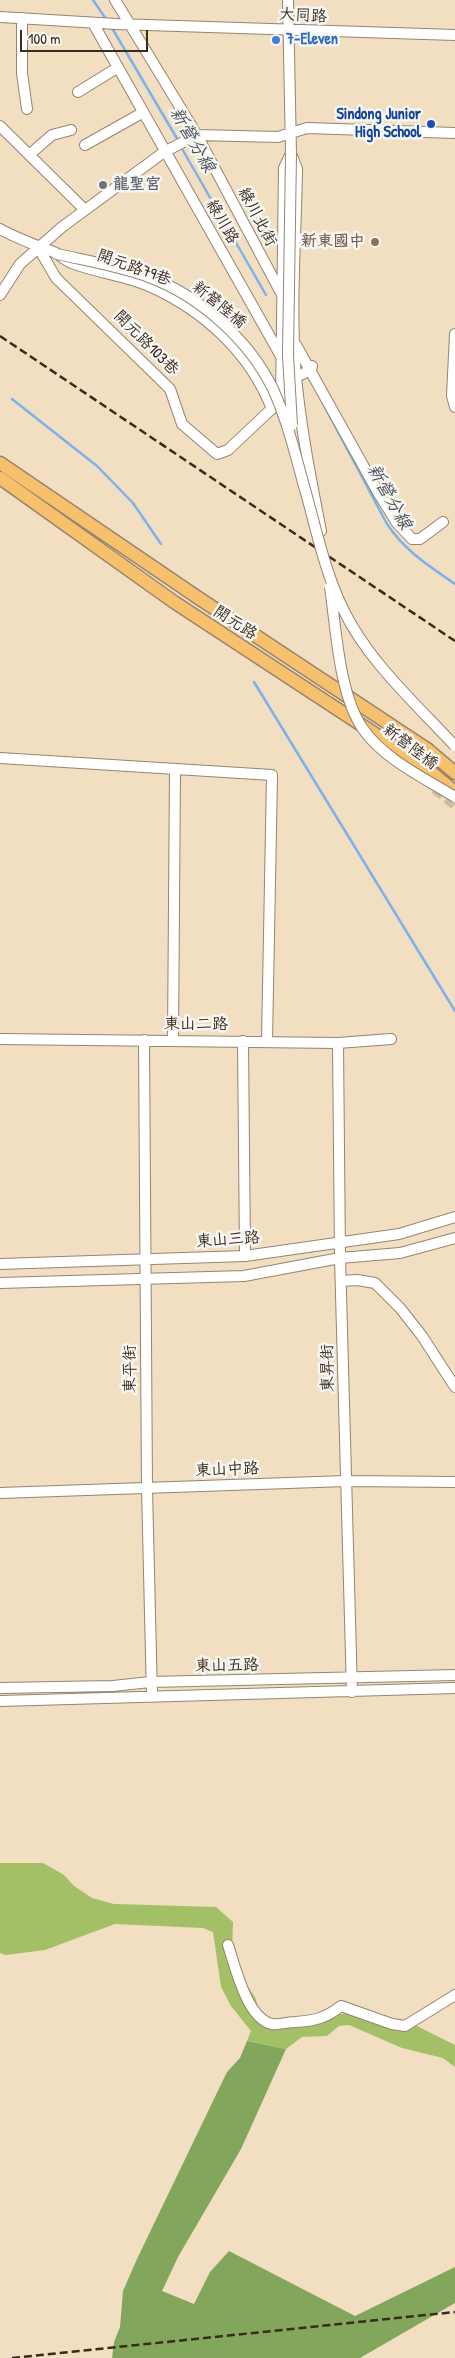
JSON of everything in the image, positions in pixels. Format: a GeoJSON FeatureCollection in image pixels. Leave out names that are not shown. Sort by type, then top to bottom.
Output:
{"type":"FeatureCollection","features":[{"type":"Feature","properties":{"kind":"main road","name":"開元路"},"geometry":{"type":"LineString","coordinates":[[0,463],[197,597],[427,749],[455,773]]}},
{"type":"Feature","properties":{"kind":"main road","name":"開元路"},"geometry":{"type":"LineString","coordinates":[[0,478],[174,602],[421,764],[455,792]]}},
{"type":"Feature","properties":{"kind":"street","name":"綠川北街"},"geometry":{"type":"LineString","coordinates":[[115,0],[281,293]]}},
{"type":"Feature","properties":{"kind":"street"},"geometry":{"type":"LineString","coordinates":[[288,0],[291,153],[297,169],[294,341],[296,377],[305,447],[321,531]]}},
{"type":"Feature","properties":{"kind":"street","name":"大同路"},"geometry":{"type":"LineString","coordinates":[[0,17],[116,24],[455,35]]}},
{"type":"Feature","properties":{"kind":"street"},"geometry":{"type":"LineString","coordinates":[[22,18],[22,73],[27,109]]}},
{"type":"Feature","properties":{"kind":"street","name":"綠川路"},"geometry":{"type":"LineString","coordinates":[[97,23],[117,68],[282,358]]}},
{"type":"Feature","properties":{"kind":"street"},"geometry":{"type":"LineString","coordinates":[[78,92],[117,68]]}},
{"type":"Feature","properties":{"kind":"street"},"geometry":{"type":"LineString","coordinates":[[85,145],[142,113]]}},
{"type":"Feature","properties":{"kind":"street"},"geometry":{"type":"LineString","coordinates":[[1,128],[84,210]]}},
{"type":"Feature","properties":{"kind":"street"},"geometry":{"type":"LineString","coordinates":[[0,296],[20,264],[38,247],[84,210],[164,152],[193,138],[278,137],[307,128],[455,132]]}},
{"type":"Feature","properties":{"kind":"street"},"geometry":{"type":"LineString","coordinates":[[29,156],[52,135],[71,130]]}},
{"type":"Feature","properties":{"kind":"street"},"geometry":{"type":"LineString","coordinates":[[281,400],[284,168],[291,153]]}},
{"type":"Feature","properties":{"kind":"street","name":"新營陸橋"},"geometry":{"type":"LineString","coordinates":[[291,153],[288,355],[290,414],[296,455]]}},
{"type":"Feature","properties":{"kind":"street"},"geometry":{"type":"LineString","coordinates":[[0,229],[57,254]]}},
{"type":"Feature","properties":{"kind":"street","name":"開元路103巷"},"geometry":{"type":"LineString","coordinates":[[38,247],[56,278],[170,389],[182,424],[218,454],[228,450],[281,400],[296,377]]}},
{"type":"Feature","properties":{"kind":"street","name":"新營陸橋"},"geometry":{"type":"LineString","coordinates":[[57,254],[150,278],[181,293],[207,310],[234,335],[260,367],[284,415],[296,455],[326,566],[346,688],[352,707],[363,729],[380,747],[401,763],[455,797]]}},
{"type":"Feature","properties":{"kind":"street","name":"開元路79巷"},"geometry":{"type":"LineString","coordinates":[[57,254],[71,263],[147,285],[178,301],[204,319],[230,342],[250,365],[265,390],[272,408]]}},
{"type":"Feature","properties":{"kind":"street"},"geometry":{"type":"LineString","coordinates":[[455,334],[452,396],[455,406]]}},
{"type":"Feature","properties":{"kind":"street"},"geometry":{"type":"LineString","coordinates":[[294,341],[397,523],[412,539],[420,539],[443,522]]}},
{"type":"Feature","properties":{"kind":"street"},"geometry":{"type":"LineString","coordinates":[[296,377],[311,368]]}},
{"type":"Feature","properties":{"kind":"street","name":"新營陸橋"},"geometry":{"type":"LineString","coordinates":[[326,566],[343,609],[364,647],[455,746]]}},
{"type":"Feature","properties":{"kind":"street"},"geometry":{"type":"LineString","coordinates":[[440,732],[455,740]]}},
{"type":"Feature","properties":{"kind":"street"},"geometry":{"type":"LineString","coordinates":[[0,758],[272,775],[267,1041]]}},
{"type":"Feature","properties":{"kind":"street"},"geometry":{"type":"LineString","coordinates":[[173,1040],[175,769]]}},
{"type":"Feature","properties":{"kind":"street","name":"東山二路"},"geometry":{"type":"LineString","coordinates":[[0,1039],[338,1042],[391,1038]]}},
{"type":"Feature","properties":{"kind":"street","name":"東平街"},"geometry":{"type":"LineString","coordinates":[[144,1040],[147,1488],[150,1682],[152,1697]]}},
{"type":"Feature","properties":{"kind":"street"},"geometry":{"type":"LineString","coordinates":[[243,1041],[245,1256]]}},
{"type":"Feature","properties":{"kind":"street","name":"東昇街"},"geometry":{"type":"LineString","coordinates":[[338,1042],[340,1258],[352,1692]]}},
{"type":"Feature","properties":{"kind":"street","name":"東山三路"},"geometry":{"type":"LineString","coordinates":[[0,1264],[245,1256],[399,1234],[455,1217]]}},
{"type":"Feature","properties":{"kind":"street"},"geometry":{"type":"LineString","coordinates":[[0,1283],[146,1277],[244,1276],[340,1258],[400,1253],[455,1238]]}},
{"type":"Feature","properties":{"kind":"street"},"geometry":{"type":"LineString","coordinates":[[341,1281],[357,1280],[374,1283],[400,1308],[422,1336],[455,1387]]}},
{"type":"Feature","properties":{"kind":"street","name":"東山中路"},"geometry":{"type":"LineString","coordinates":[[0,1493],[346,1481],[455,1482]]}},
{"type":"Feature","properties":{"kind":"street","name":"東山五路"},"geometry":{"type":"LineString","coordinates":[[0,1688],[113,1686],[150,1682],[352,1679],[455,1675]]}},
{"type":"Feature","properties":{"kind":"street","name":"東山五路"},"geometry":{"type":"LineString","coordinates":[[0,1701],[455,1688]]}},
{"type":"Feature","properties":{"kind":"street"},"geometry":{"type":"LineString","coordinates":[[228,1945],[244,1993],[258,2016],[271,2024],[315,2020],[327,2016],[341,2006],[392,2024],[405,2026],[455,1995]]}},
{"type":"Feature","properties":{"kind":"green space"},"geometry":{"type":"Polygon","coordinates":[[[0,1863],[43,1863],[64,1875],[74,1886],[92,1898],[114,1904],[216,1907],[233,1922],[232,1953],[236,1970],[255,1997],[261,2015],[277,2022],[320,2015],[367,2013],[417,2026],[455,2045],[455,2067],[443,2058],[402,2048],[349,2025],[339,2026],[327,2036],[302,2037],[286,2049],[247,2041],[251,2031],[231,2006],[221,1987],[213,1932],[203,1928],[115,1924],[45,1950],[6,1955],[0,1953],[0,1863]]]}},
{"type":"Feature","properties":{"kind":"green space"},"geometry":{"type":"Polygon","coordinates":[[[247,2041],[286,2049],[241,2149],[178,2257],[162,2291],[194,2304],[210,2272],[229,2251],[355,2316],[455,2267],[455,2303],[360,2358],[112,2358],[114,2342],[120,2327],[123,2291],[227,2072],[240,2058],[247,2041]]]}},
{"type":"Feature","properties":{"kind":"waterway","name":"新營分線"},"geometry":{"type":"LineString","coordinates":[[93,0],[106,19]]}},
{"type":"Feature","properties":{"kind":"waterway","name":"新營分線"},"geometry":{"type":"LineString","coordinates":[[112,28],[179,142]]}},
{"type":"Feature","properties":{"kind":"waterway","name":"新營分線"},"geometry":{"type":"LineString","coordinates":[[181,147],[266,295]]}},
{"type":"Feature","properties":{"kind":"waterway","name":"新營分線"},"geometry":{"type":"LineString","coordinates":[[318,394],[394,534],[427,564],[455,584]]}},
{"type":"Feature","properties":{"kind":"waterway"},"geometry":{"type":"LineString","coordinates":[[12,399],[97,466],[133,503],[161,544]]}},
{"type":"Feature","properties":{"kind":"waterway"},"geometry":{"type":"LineString","coordinates":[[254,682],[455,1011]]}},
{"type":"Feature","properties":{"kind":"tunnel"},"geometry":{"type":"LineString","coordinates":[[435,789],[455,805]]}},
{"type":"Feature","properties":{"kind":"railway"},"geometry":{"type":"LineString","coordinates":[[0,336],[455,641]]}},
{"type":"Feature","properties":{"kind":"railway"},"geometry":{"type":"LineString","coordinates":[[12,2358],[455,2312]]}},
{"type":"Feature","properties":{"kind":"place","name":"7-Eleven"},"geometry":{"type":"Point","coordinates":[276,40]}},
{"type":"Feature","properties":{"kind":"place","name":"Sindong Junior High School"},"geometry":{"type":"Point","coordinates":[431,124]}},
{"type":"Feature","properties":{"kind":"place","name":"龍聖宮"},"geometry":{"type":"Point","coordinates":[103,185]}},
{"type":"Feature","properties":{"kind":"place","name":"新東國中"},"geometry":{"type":"Point","coordinates":[375,242]}}]}
